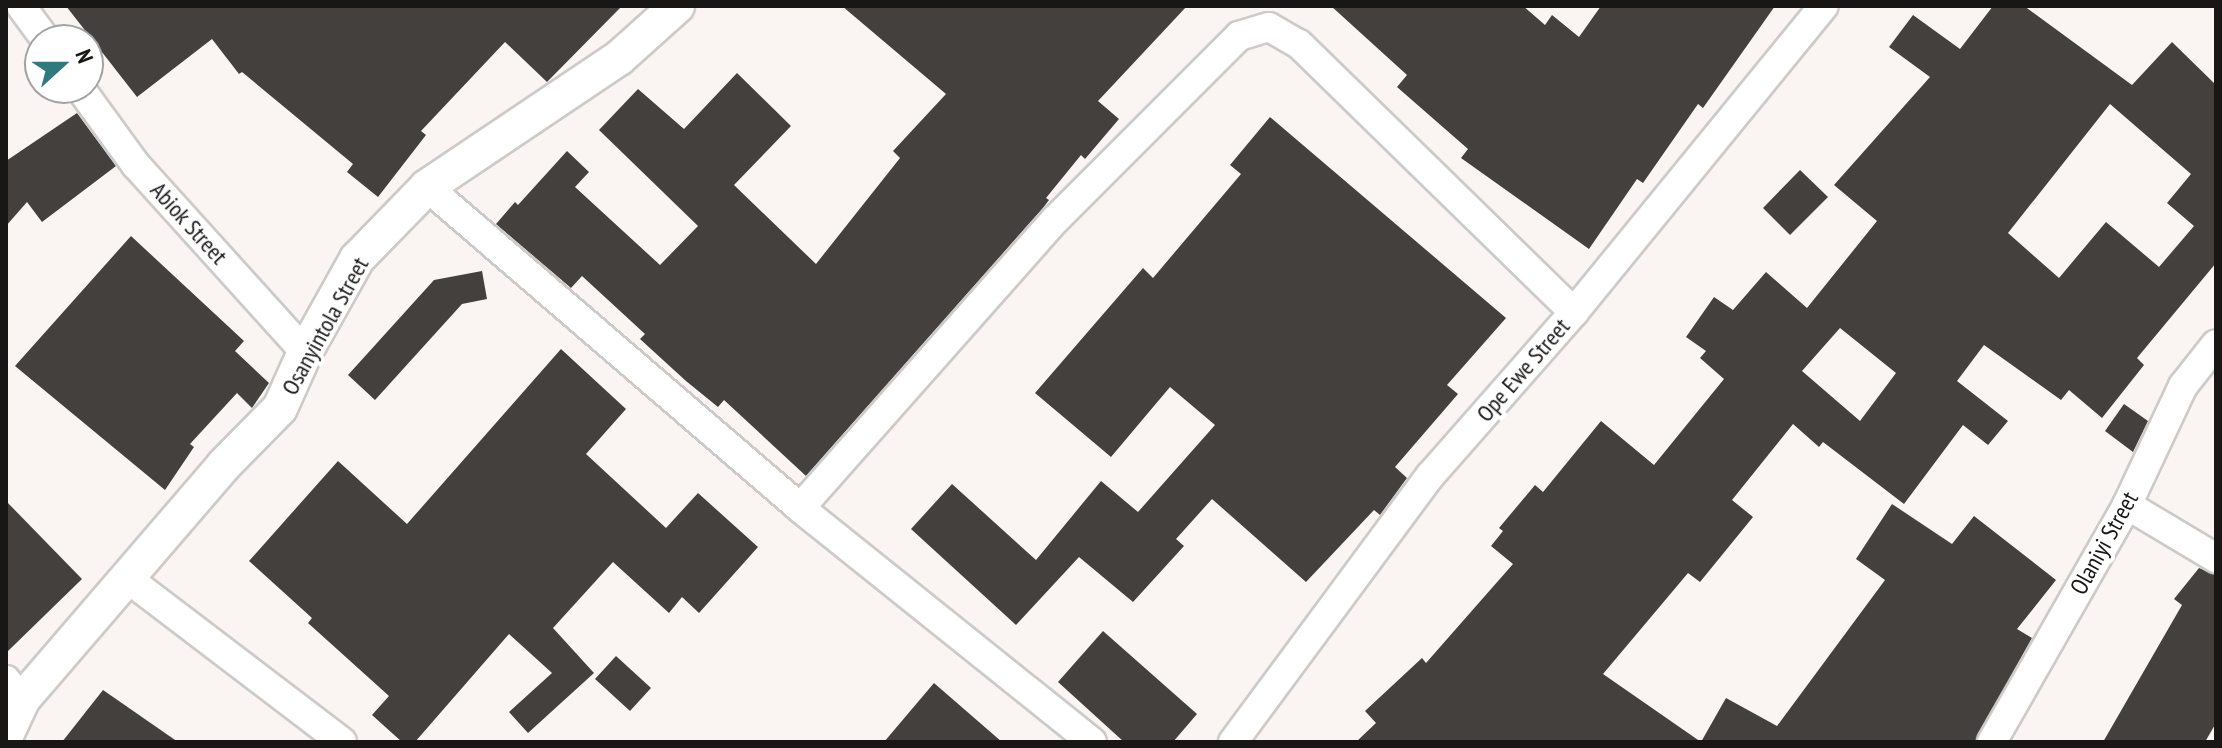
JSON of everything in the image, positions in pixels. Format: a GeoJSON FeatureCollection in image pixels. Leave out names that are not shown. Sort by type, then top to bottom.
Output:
{"type":"FeatureCollection","features":[{"type":"Feature","properties":{"kind":"street"},"geometry":{"type":"LineString","coordinates":[[21,6],[34,24]]}},
{"type":"Feature","properties":{"kind":"street","name":"Osanyintola Street"},"geometry":{"type":"LineString","coordinates":[[6,735],[14,690],[127,578],[223,466],[280,408],[305,352],[357,259],[427,187],[619,58],[677,6]]}},
{"type":"Feature","properties":{"kind":"street","name":"Ope Ewe Street"},"geometry":{"type":"LineString","coordinates":[[1233,742],[1430,476],[1574,312],[1824,6]]}},
{"type":"Feature","properties":{"kind":"street"},"geometry":{"type":"LineString","coordinates":[[800,508],[1056,219],[1239,36],[1269,27],[1299,44],[1574,312]]}},
{"type":"Feature","properties":{"kind":"street","name":"Abiok Street"},"geometry":{"type":"LineString","coordinates":[[92,104],[136,165],[305,352]]}},
{"type":"Feature","properties":{"kind":"street"},"geometry":{"type":"LineString","coordinates":[[427,187],[800,508],[1092,742]]}},
{"type":"Feature","properties":{"kind":"street","name":"Olaniyi Street"},"geometry":{"type":"LineString","coordinates":[[1992,742],[2127,505],[2183,386],[2216,344]]}},
{"type":"Feature","properties":{"kind":"street"},"geometry":{"type":"LineString","coordinates":[[2127,505],[2216,558]]}},
{"type":"Feature","properties":{"kind":"street"},"geometry":{"type":"LineString","coordinates":[[127,578],[342,742]]}},
{"type":"Feature","properties":{"kind":"building"},"geometry":{"type":"Polygon","coordinates":[[[66,6],[622,6],[547,82],[505,42],[421,131],[426,135],[378,197],[347,172],[353,164],[242,72],[239,74],[212,39],[137,97],[104,55],[104,24],[80,24],[66,6]]]}},
{"type":"Feature","properties":{"kind":"building"},"geometry":{"type":"Polygon","coordinates":[[[842,6],[1187,6],[1098,101],[1119,119],[1085,159],[1081,155],[1046,198],[1049,200],[1043,208],[806,476],[724,400],[718,407],[686,381],[640,339],[645,334],[582,276],[571,288],[496,224],[515,202],[518,205],[567,151],[589,172],[575,187],[660,265],[698,226],[599,130],[638,89],[684,129],[737,73],[791,126],[734,185],[816,264],[900,158],[893,151],[946,94],[842,6]]]}},
{"type":"Feature","properties":{"kind":"building"},"geometry":{"type":"Polygon","coordinates":[[[1331,6],[1523,6],[1545,25],[1552,15],[1579,37],[1601,6],[1775,6],[1703,108],[1698,104],[1643,183],[1637,179],[1589,249],[1461,158],[1468,149],[1397,87],[1407,75],[1331,6]]]}},
{"type":"Feature","properties":{"kind":"building"},"geometry":{"type":"Polygon","coordinates":[[[1993,6],[2024,6],[2132,85],[2172,42],[2216,85],[2216,263],[2137,358],[2144,365],[2102,418],[2069,390],[2061,400],[1984,345],[1957,381],[2008,421],[1988,445],[1963,425],[1904,504],[1823,442],[1819,447],[1793,424],[1732,500],[1753,517],[1700,582],[1688,573],[1603,674],[1701,742],[1356,742],[1376,723],[1365,711],[1422,658],[1426,663],[1513,564],[1491,546],[1503,531],[1499,528],[1535,485],[1543,492],[1601,421],[1654,465],[1724,379],[1700,358],[1706,351],[1686,337],[1714,297],[1733,310],[1766,272],[1807,308],[1877,221],[1834,185],[1930,77],[1889,47],[1913,15],[1960,49],[1993,6]],[[2110,104],[2008,233],[2059,278],[2106,222],[2159,267],[2194,226],[2167,203],[2191,174],[2110,104]],[[1840,328],[1802,371],[1860,421],[1896,373],[1840,328]]]}},
{"type":"Feature","properties":{"kind":"building"},"geometry":{"type":"Polygon","coordinates":[[[77,113],[116,166],[42,222],[27,202],[6,226],[6,161],[77,113]]]}},
{"type":"Feature","properties":{"kind":"building"},"geometry":{"type":"Polygon","coordinates":[[[1270,117],[1506,318],[1447,385],[1458,394],[1395,467],[1407,478],[1380,515],[1374,510],[1306,582],[1212,499],[1176,539],[1184,546],[1133,602],[1079,557],[1016,625],[911,529],[952,484],[1036,560],[1101,481],[1138,512],[1215,425],[1170,387],[1111,457],[1035,393],[1143,268],[1153,278],[1241,174],[1230,165],[1270,117]]]}},
{"type":"Feature","properties":{"kind":"building"},"geometry":{"type":"Polygon","coordinates":[[[1800,170],[1828,197],[1790,235],[1763,208],[1800,170]]]}},
{"type":"Feature","properties":{"kind":"building"},"geometry":{"type":"Polygon","coordinates":[[[131,236],[244,341],[235,351],[269,383],[252,408],[237,393],[190,444],[194,447],[165,490],[15,366],[131,236]]]}},
{"type":"Feature","properties":{"kind":"building"},"geometry":{"type":"Polygon","coordinates":[[[482,271],[487,299],[462,304],[375,400],[348,375],[434,280],[482,271]]]}},
{"type":"Feature","properties":{"kind":"building"},"geometry":{"type":"Polygon","coordinates":[[[561,349],[626,409],[586,454],[666,528],[698,493],[758,547],[699,613],[682,597],[669,613],[613,562],[553,628],[594,673],[528,733],[509,712],[552,673],[509,634],[415,742],[402,742],[372,715],[389,696],[308,623],[312,618],[249,561],[338,461],[407,524],[561,349]]]}},
{"type":"Feature","properties":{"kind":"building"},"geometry":{"type":"Polygon","coordinates":[[[2124,404],[2148,421],[2133,452],[2105,431],[2124,404]]]}},
{"type":"Feature","properties":{"kind":"building"},"geometry":{"type":"Polygon","coordinates":[[[6,501],[82,579],[6,653],[6,501]]]}},
{"type":"Feature","properties":{"kind":"building"},"geometry":{"type":"Polygon","coordinates":[[[1892,504],[1952,544],[1974,516],[2056,580],[2017,629],[2032,638],[1975,742],[1701,742],[1726,698],[1777,726],[1885,580],[1856,559],[1892,504]]]}},
{"type":"Feature","properties":{"kind":"building"},"geometry":{"type":"Polygon","coordinates":[[[2199,568],[2216,575],[2216,723],[2205,742],[2103,742],[2182,605],[2174,599],[2199,568]]]}},
{"type":"Feature","properties":{"kind":"building"},"geometry":{"type":"Polygon","coordinates":[[[1103,631],[1197,714],[1173,742],[1124,742],[1058,682],[1103,631]]]}},
{"type":"Feature","properties":{"kind":"building"},"geometry":{"type":"Polygon","coordinates":[[[616,656],[651,688],[630,711],[595,679],[616,656]]]}},
{"type":"Feature","properties":{"kind":"building"},"geometry":{"type":"Polygon","coordinates":[[[934,683],[1002,742],[884,742],[934,683]]]}},
{"type":"Feature","properties":{"kind":"building"},"geometry":{"type":"Polygon","coordinates":[[[103,690],[178,742],[62,742],[103,690]]]}}]}
